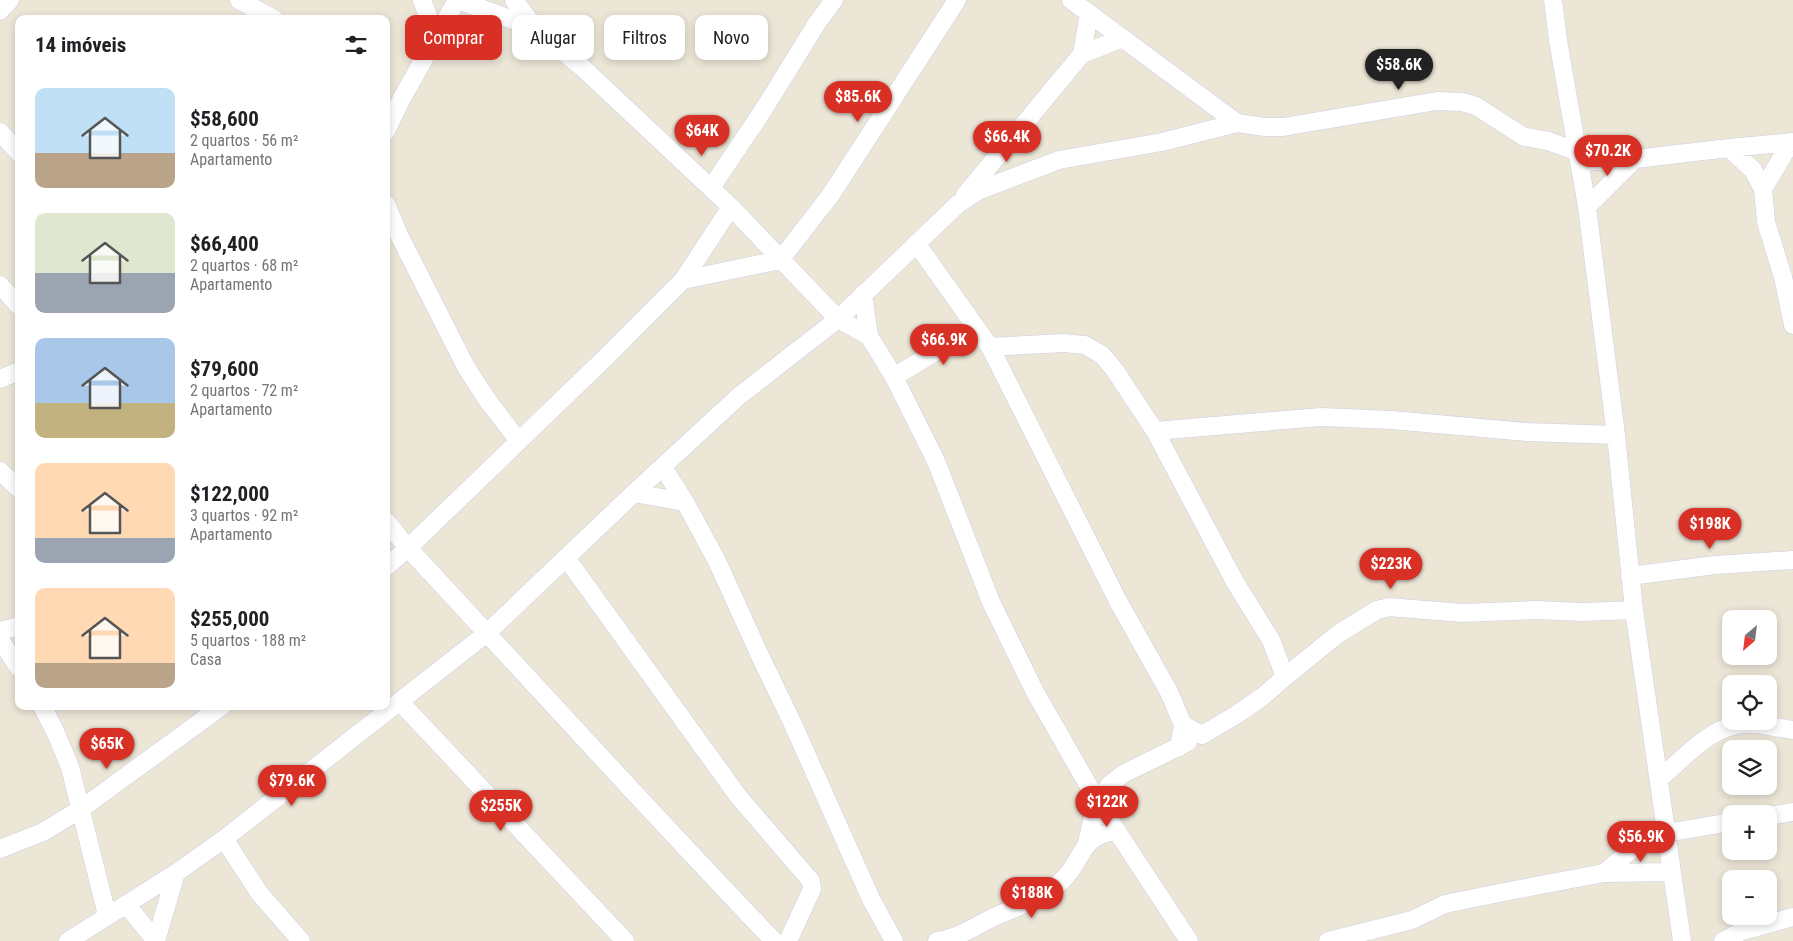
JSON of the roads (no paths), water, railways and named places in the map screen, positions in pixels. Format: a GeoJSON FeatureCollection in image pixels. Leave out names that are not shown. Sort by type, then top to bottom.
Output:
{"type":"FeatureCollection","features":[{"type":"Feature","properties":{"kind":"street"},"geometry":{"type":"LineString","coordinates":[[0,10],[10,0]]}},
{"type":"Feature","properties":{"kind":"street"},"geometry":{"type":"LineString","coordinates":[[239,0],[267,15]]}},
{"type":"Feature","properties":{"kind":"street"},"geometry":{"type":"LineString","coordinates":[[422,0],[428,15]]}},
{"type":"Feature","properties":{"kind":"street"},"geometry":{"type":"LineString","coordinates":[[514,0],[525,15]]}},
{"type":"Feature","properties":{"kind":"street"},"geometry":{"type":"LineString","coordinates":[[711,188],[762,112],[817,22],[834,0]]}},
{"type":"Feature","properties":{"kind":"street"},"geometry":{"type":"LineString","coordinates":[[683,280],[780,260],[830,196],[957,0]]}},
{"type":"Feature","properties":{"kind":"street"},"geometry":{"type":"LineString","coordinates":[[1071,0],[1237,123]]}},
{"type":"Feature","properties":{"kind":"street"},"geometry":{"type":"LineString","coordinates":[[1553,0],[1570,114],[1587,208],[1616,435],[1634,610],[1682,941]]}},
{"type":"Feature","properties":{"kind":"street"},"geometry":{"type":"LineString","coordinates":[[446,15],[452,2],[512,21]]}},
{"type":"Feature","properties":{"kind":"street"},"geometry":{"type":"LineString","coordinates":[[1082,54],[1089,13]]}},
{"type":"Feature","properties":{"kind":"street"},"geometry":{"type":"LineString","coordinates":[[68,941],[176,873],[224,839],[487,633],[739,396],[838,319],[958,204],[1082,54],[1122,38]]}},
{"type":"Feature","properties":{"kind":"street"},"geometry":{"type":"LineString","coordinates":[[390,123],[424,60]]}},
{"type":"Feature","properties":{"kind":"street"},"geometry":{"type":"LineString","coordinates":[[573,60],[732,207],[780,260],[838,319],[869,336]]}},
{"type":"Feature","properties":{"kind":"street"},"geometry":{"type":"LineString","coordinates":[[958,204],[980,190],[1059,160],[1162,142],[1237,123],[1265,127],[1283,127],[1438,101],[1462,102],[1476,106],[1524,137],[1548,141],[1579,157],[1635,160],[1792,142]]}},
{"type":"Feature","properties":{"kind":"street"},"geometry":{"type":"LineString","coordinates":[[1548,141],[1570,114]]}},
{"type":"Feature","properties":{"kind":"street"},"geometry":{"type":"LineString","coordinates":[[0,132],[15,149]]}},
{"type":"Feature","properties":{"kind":"street"},"geometry":{"type":"LineString","coordinates":[[1763,189],[1792,142]]}},
{"type":"Feature","properties":{"kind":"street"},"geometry":{"type":"LineString","coordinates":[[1729,148],[1753,170],[1763,189],[1766,222],[1788,281],[1793,325]]}},
{"type":"Feature","properties":{"kind":"street"},"geometry":{"type":"LineString","coordinates":[[1587,208],[1635,160]]}},
{"type":"Feature","properties":{"kind":"street"},"geometry":{"type":"LineString","coordinates":[[390,564],[603,360],[683,280],[732,207]]}},
{"type":"Feature","properties":{"kind":"street"},"geometry":{"type":"LineString","coordinates":[[390,214],[466,367],[488,401],[518,440]]}},
{"type":"Feature","properties":{"kind":"street"},"geometry":{"type":"LineString","coordinates":[[916,243],[990,347],[1118,601],[1169,692],[1183,725],[1178,747]]}},
{"type":"Feature","properties":{"kind":"street"},"geometry":{"type":"LineString","coordinates":[[0,285],[15,302]]}},
{"type":"Feature","properties":{"kind":"street"},"geometry":{"type":"LineString","coordinates":[[863,294],[869,336],[894,377],[936,461],[990,602],[1035,692],[1099,804],[1189,941]]}},
{"type":"Feature","properties":{"kind":"street"},"geometry":{"type":"LineString","coordinates":[[894,377],[976,327]]}},
{"type":"Feature","properties":{"kind":"street"},"geometry":{"type":"LineString","coordinates":[[990,347],[1064,343],[1086,345],[1102,354],[1155,431],[1231,573],[1271,640],[1285,677]]}},
{"type":"Feature","properties":{"kind":"street"},"geometry":{"type":"LineString","coordinates":[[0,379],[15,373]]}},
{"type":"Feature","properties":{"kind":"street"},"geometry":{"type":"LineString","coordinates":[[1155,431],[1322,417],[1392,420],[1527,432],[1616,435]]}},
{"type":"Feature","properties":{"kind":"street"},"geometry":{"type":"LineString","coordinates":[[664,467],[717,562],[796,730],[871,899],[898,940]]}},
{"type":"Feature","properties":{"kind":"street"},"geometry":{"type":"LineString","coordinates":[[0,471],[15,485]]}},
{"type":"Feature","properties":{"kind":"street"},"geometry":{"type":"LineString","coordinates":[[634,493],[685,502]]}},
{"type":"Feature","properties":{"kind":"street"},"geometry":{"type":"LineString","coordinates":[[390,526],[408,548],[686,849],[774,941]]}},
{"type":"Feature","properties":{"kind":"street"},"geometry":{"type":"LineString","coordinates":[[567,558],[738,796],[811,881],[812,889],[788,941]]}},
{"type":"Feature","properties":{"kind":"street"},"geometry":{"type":"LineString","coordinates":[[1630,576],[1715,565],[1793,560]]}},
{"type":"Feature","properties":{"kind":"street"},"geometry":{"type":"LineString","coordinates":[[938,941],[964,933],[1046,893],[1067,876],[1088,843],[1093,817],[1099,804],[1109,786],[1123,774],[1178,747],[1236,715],[1262,697],[1338,634],[1377,610],[1389,607],[1462,613],[1536,610],[1582,612],[1634,610]]}},
{"type":"Feature","properties":{"kind":"street"},"geometry":{"type":"LineString","coordinates":[[0,631],[15,627]]}},
{"type":"Feature","properties":{"kind":"street"},"geometry":{"type":"LineString","coordinates":[[0,640],[15,662]]}},
{"type":"Feature","properties":{"kind":"street"},"geometry":{"type":"LineString","coordinates":[[0,663],[15,667]]}},
{"type":"Feature","properties":{"kind":"street"},"geometry":{"type":"LineString","coordinates":[[400,703],[625,941]]}},
{"type":"Feature","properties":{"kind":"street"},"geometry":{"type":"LineString","coordinates":[[44,710],[56,731],[70,767],[88,846],[107,915]]}},
{"type":"Feature","properties":{"kind":"street"},"geometry":{"type":"LineString","coordinates":[[0,849],[43,832],[81,809],[217,710]]}},
{"type":"Feature","properties":{"kind":"street"},"geometry":{"type":"LineString","coordinates":[[1659,779],[1711,735],[1726,726],[1744,723],[1793,730]]}},
{"type":"Feature","properties":{"kind":"street"},"geometry":{"type":"LineString","coordinates":[[1183,725],[1202,734]]}},
{"type":"Feature","properties":{"kind":"street"},"geometry":{"type":"LineString","coordinates":[[1777,815],[1793,812]]}},
{"type":"Feature","properties":{"kind":"street"},"geometry":{"type":"LineString","coordinates":[[1604,873],[1630,850],[1666,833],[1722,824]]}},
{"type":"Feature","properties":{"kind":"street"},"geometry":{"type":"LineString","coordinates":[[1088,843],[1105,832],[1117,831]]}},
{"type":"Feature","properties":{"kind":"street"},"geometry":{"type":"LineString","coordinates":[[224,839],[260,894],[301,941]]}},
{"type":"Feature","properties":{"kind":"street"},"geometry":{"type":"LineString","coordinates":[[1328,941],[1412,920],[1445,904],[1604,873],[1672,872]]}},
{"type":"Feature","properties":{"kind":"street"},"geometry":{"type":"LineString","coordinates":[[156,941],[176,873]]}},
{"type":"Feature","properties":{"kind":"street"},"geometry":{"type":"LineString","coordinates":[[126,904],[156,941]]}},
{"type":"Feature","properties":{"kind":"street"},"geometry":{"type":"LineString","coordinates":[[1723,941],[1742,931],[1793,916]]}}]}
